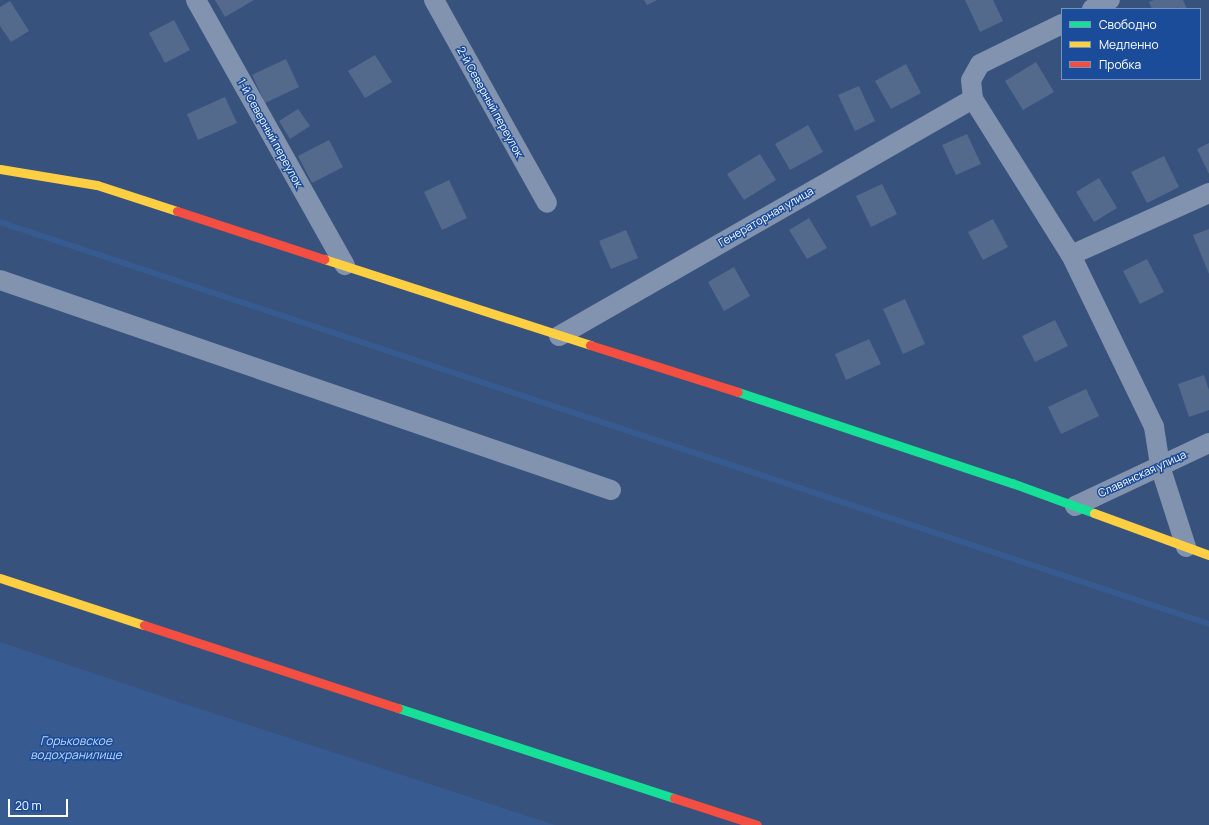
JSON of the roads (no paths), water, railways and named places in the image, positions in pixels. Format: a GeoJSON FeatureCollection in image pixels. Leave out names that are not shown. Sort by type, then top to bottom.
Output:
{"type":"FeatureCollection","features":[{"type":"Feature","properties":{"kind":"street","name":"1-й Северный переулок"},"geometry":{"type":"LineString","coordinates":[[196,0],[345,266]]}},
{"type":"Feature","properties":{"kind":"street","name":"2-й Северный переулок"},"geometry":{"type":"LineString","coordinates":[[434,0],[547,203]]}},
{"type":"Feature","properties":{"kind":"street"},"geometry":{"type":"LineString","coordinates":[[1094,8],[1110,0]]}},
{"type":"Feature","properties":{"kind":"street"},"geometry":{"type":"LineString","coordinates":[[1061,24],[980,64],[971,80],[973,99],[1070,256],[1154,427],[1160,466],[1186,547]]}},
{"type":"Feature","properties":{"kind":"street","name":"Генераторная улица"},"geometry":{"type":"LineString","coordinates":[[559,336],[973,99]]}},
{"type":"Feature","properties":{"kind":"street"},"geometry":{"type":"LineString","coordinates":[[0,169],[97,185],[559,336],[786,407],[1075,506],[1209,556]]}},
{"type":"Feature","properties":{"kind":"street"},"geometry":{"type":"LineString","coordinates":[[1070,256],[1209,193]]}},
{"type":"Feature","properties":{"kind":"street"},"geometry":{"type":"LineString","coordinates":[[0,280],[611,490]]}},
{"type":"Feature","properties":{"kind":"street","name":"Славянская улица"},"geometry":{"type":"LineString","coordinates":[[1075,506],[1209,442]]}},
{"type":"Feature","properties":{"kind":"street"},"geometry":{"type":"LineString","coordinates":[[0,578],[757,825]]}},
{"type":"Feature","properties":{"kind":"water","name":"Горьковское водохранилище"},"geometry":{"type":"Polygon","coordinates":[[[0,642],[188,705],[555,825],[0,825],[0,642]]]}},
{"type":"Feature","properties":{"kind":"waterway"},"geometry":{"type":"LineString","coordinates":[[0,222],[1209,624]]}}]}
